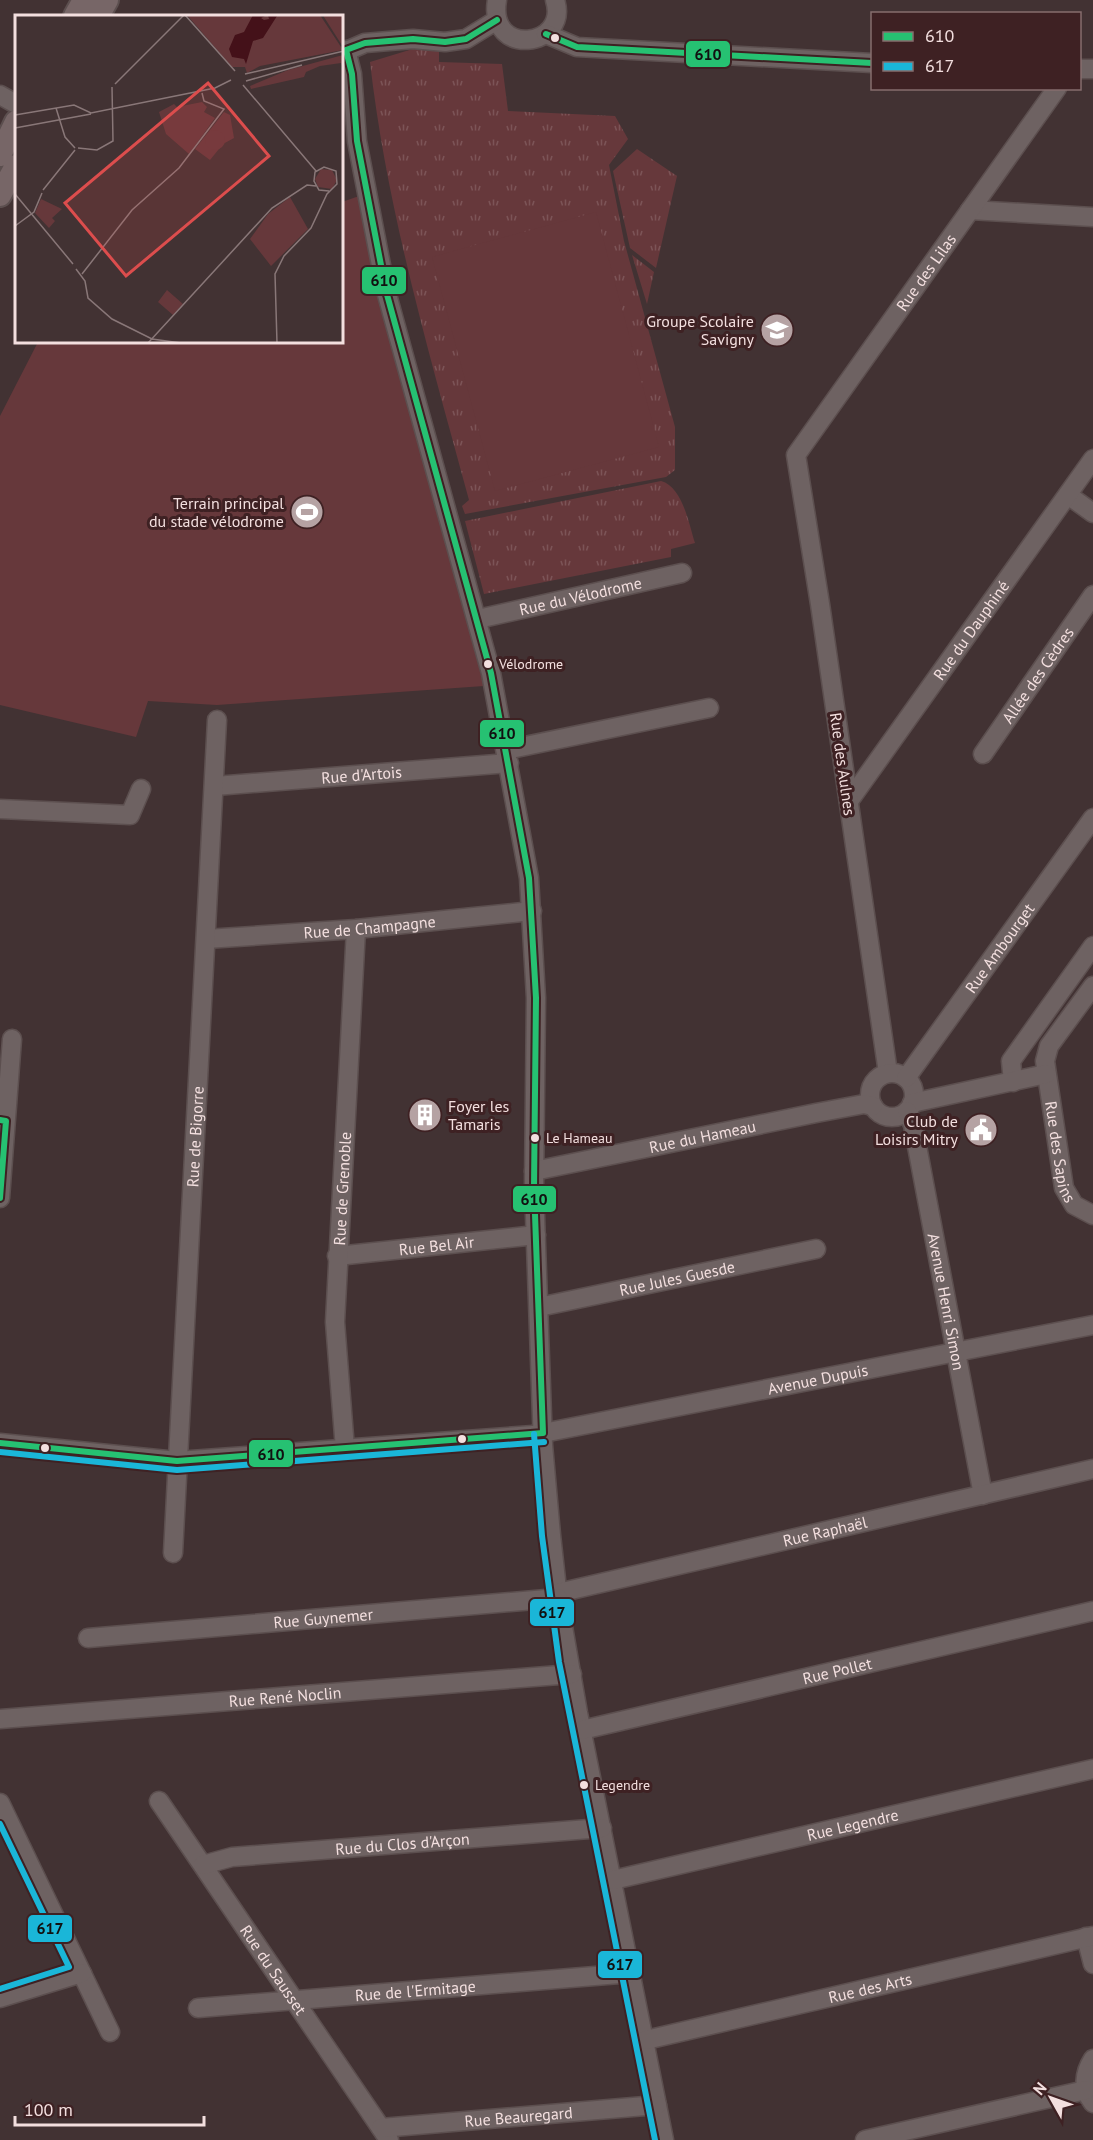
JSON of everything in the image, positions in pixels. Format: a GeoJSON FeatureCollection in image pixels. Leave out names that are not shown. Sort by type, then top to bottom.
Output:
{"type":"FeatureCollection","features":[{"type":"Feature","properties":{"kind":"main road"},"geometry":{"type":"LineString","coordinates":[[76,15],[84,0]]}},
{"type":"Feature","properties":{"kind":"main road"},"geometry":{"type":"LineString","coordinates":[[99,15],[107,0]]}},
{"type":"Feature","properties":{"kind":"main road"},"geometry":{"type":"LineString","coordinates":[[0,155],[15,124]]}},
{"type":"Feature","properties":{"kind":"main road"},"geometry":{"type":"LineString","coordinates":[[0,195],[15,168]]}},
{"type":"Feature","properties":{"kind":"street"},"geometry":{"type":"LineString","coordinates":[[497,0],[497,20],[502,29],[518,40],[528,41],[546,34],[556,16],[555,0]]}},
{"type":"Feature","properties":{"kind":"street"},"geometry":{"type":"LineString","coordinates":[[497,20],[466,39],[445,42],[413,39],[374,42],[344,52],[352,74],[357,141],[386,291],[478,619],[508,756],[532,911],[537,998],[534,1171],[543,1433],[558,1596],[582,1730],[646,2040],[664,2140]]}},
{"type":"Feature","properties":{"kind":"street"},"geometry":{"type":"LineString","coordinates":[[546,34],[577,47],[871,63]]}},
{"type":"Feature","properties":{"kind":"street","name":"Rue des Lilas"},"geometry":{"type":"LineString","coordinates":[[796,455],[1056,90]]}},
{"type":"Feature","properties":{"kind":"street"},"geometry":{"type":"LineString","coordinates":[[0,95],[15,103]]}},
{"type":"Feature","properties":{"kind":"street"},"geometry":{"type":"LineString","coordinates":[[970,210],[1093,217]]}},
{"type":"Feature","properties":{"kind":"street","name":"Rue des Aulnes"},"geometry":{"type":"LineString","coordinates":[[796,455],[888,1073]]}},
{"type":"Feature","properties":{"kind":"street","name":"Rue du Dauphiné"},"geometry":{"type":"LineString","coordinates":[[849,801],[1093,459]]}},
{"type":"Feature","properties":{"kind":"street"},"geometry":{"type":"LineString","coordinates":[[1068,495],[1093,513]]}},
{"type":"Feature","properties":{"kind":"street","name":"Rue du Vélodrome"},"geometry":{"type":"LineString","coordinates":[[478,619],[682,573]]}},
{"type":"Feature","properties":{"kind":"street","name":"Allée des Cèdres"},"geometry":{"type":"LineString","coordinates":[[983,754],[1093,595]]}},
{"type":"Feature","properties":{"kind":"street","name":"Rue d'Artois"},"geometry":{"type":"LineString","coordinates":[[216,786],[508,756],[709,708]]}},
{"type":"Feature","properties":{"kind":"street","name":"Rue de Bigorre"},"geometry":{"type":"LineString","coordinates":[[173,1553],[216,786],[217,720]]}},
{"type":"Feature","properties":{"kind":"street"},"geometry":{"type":"LineString","coordinates":[[0,809],[130,815],[141,789]]}},
{"type":"Feature","properties":{"kind":"street","name":"Rue Ambourget"},"geometry":{"type":"LineString","coordinates":[[906,1078],[1091,826]]}},
{"type":"Feature","properties":{"kind":"street","name":"Rue de Champagne"},"geometry":{"type":"LineString","coordinates":[[206,939],[356,929],[532,911]]}},
{"type":"Feature","properties":{"kind":"street","name":"Rue de Grenoble"},"geometry":{"type":"LineString","coordinates":[[345,1449],[335,1322],[356,929]]}},
{"type":"Feature","properties":{"kind":"street"},"geometry":{"type":"LineString","coordinates":[[1013,1082],[1011,1061],[1093,946]]}},
{"type":"Feature","properties":{"kind":"street","name":"Rue des Sapins"},"geometry":{"type":"LineString","coordinates":[[1093,986],[1049,1046],[1045,1061],[1064,1188],[1074,1205],[1093,1215]]}},
{"type":"Feature","properties":{"kind":"street"},"geometry":{"type":"LineString","coordinates":[[0,1198],[3,1120],[12,1039]]}},
{"type":"Feature","properties":{"kind":"street"},"geometry":{"type":"LineString","coordinates":[[909,1107],[913,1090],[906,1078],[888,1073],[872,1085],[870,1099],[873,1106],[889,1117],[909,1107],[1046,1074]]}},
{"type":"Feature","properties":{"kind":"street","name":"Rue du Hameau"},"geometry":{"type":"LineString","coordinates":[[534,1171],[816,1113],[864,1104],[873,1106]]}},
{"type":"Feature","properties":{"kind":"street","name":"Avenue Henri Simon"},"geometry":{"type":"LineString","coordinates":[[909,1107],[983,1495]]}},
{"type":"Feature","properties":{"kind":"street","name":"Rue Bel Air"},"geometry":{"type":"LineString","coordinates":[[337,1256],[536,1235]]}},
{"type":"Feature","properties":{"kind":"street","name":"Rue Jules Guesde"},"geometry":{"type":"LineString","coordinates":[[539,1307],[816,1249]]}},
{"type":"Feature","properties":{"kind":"street","name":"Avenue Dupuis"},"geometry":{"type":"LineString","coordinates":[[0,1443],[177,1461],[543,1433],[1093,1325]]}},
{"type":"Feature","properties":{"kind":"street","name":"Rue Raphaël"},"geometry":{"type":"LineString","coordinates":[[558,1596],[1093,1469]]}},
{"type":"Feature","properties":{"kind":"street","name":"Rue Guynemer"},"geometry":{"type":"LineString","coordinates":[[88,1638],[558,1596]]}},
{"type":"Feature","properties":{"kind":"street","name":"Rue Pollet"},"geometry":{"type":"LineString","coordinates":[[582,1730],[1093,1611]]}},
{"type":"Feature","properties":{"kind":"street","name":"Rue René Noclin"},"geometry":{"type":"LineString","coordinates":[[0,1719],[572,1674]]}},
{"type":"Feature","properties":{"kind":"street","name":"Rue Legendre"},"geometry":{"type":"LineString","coordinates":[[613,1880],[1093,1769]]}},
{"type":"Feature","properties":{"kind":"street","name":"Rue du Sausset"},"geometry":{"type":"LineString","coordinates":[[159,1801],[385,2134]]}},
{"type":"Feature","properties":{"kind":"street"},"geometry":{"type":"LineString","coordinates":[[0,1803],[5,1825],[110,2032]]}},
{"type":"Feature","properties":{"kind":"street","name":"Rue du Clos d'Arçon"},"geometry":{"type":"LineString","coordinates":[[203,1865],[232,1857],[602,1828]]}},
{"type":"Feature","properties":{"kind":"street"},"geometry":{"type":"LineString","coordinates":[[1090,1936],[1093,1964]]}},
{"type":"Feature","properties":{"kind":"street","name":"Rue des Arts"},"geometry":{"type":"LineString","coordinates":[[646,2040],[1090,1936]]}},
{"type":"Feature","properties":{"kind":"street"},"geometry":{"type":"LineString","coordinates":[[0,1998],[82,1973]]}},
{"type":"Feature","properties":{"kind":"street","name":"Rue de l'Ermitage"},"geometry":{"type":"LineString","coordinates":[[198,2008],[632,1973]]}},
{"type":"Feature","properties":{"kind":"street"},"geometry":{"type":"LineString","coordinates":[[865,2140],[1090,2096],[1085,2078],[1093,2059]]}},
{"type":"Feature","properties":{"kind":"street","name":"Rue Beauregard"},"geometry":{"type":"LineString","coordinates":[[385,2134],[657,2105]]}},
{"type":"Feature","properties":{"kind":"green space"},"geometry":{"type":"Polygon","coordinates":[[[439,41],[439,62],[502,64],[508,111],[615,116],[628,139],[609,165],[624,241],[675,427],[675,470],[666,477],[465,514],[462,506],[469,500],[411,283],[387,173],[370,62],[439,41]]]}},
{"type":"Feature","properties":{"kind":"green space"},"geometry":{"type":"Polygon","coordinates":[[[637,149],[677,176],[656,268],[630,248],[613,171],[637,149]]]}},
{"type":"Feature","properties":{"kind":"green space"},"geometry":{"type":"Polygon","coordinates":[[[359,196],[378,283],[484,686],[217,705],[148,701],[136,737],[0,705],[0,416],[37,344],[344,344],[344,201],[359,196]]]}},
{"type":"Feature","properties":{"kind":"green space"},"geometry":{"type":"Polygon","coordinates":[[[596,212],[659,447],[495,491],[432,257],[596,212]]]}},
{"type":"Feature","properties":{"kind":"green space"},"geometry":{"type":"Polygon","coordinates":[[[632,255],[654,272],[647,304],[632,255]]]}},
{"type":"Feature","properties":{"kind":"green space"},"geometry":{"type":"Polygon","coordinates":[[[661,481],[669,485],[680,499],[695,543],[671,549],[671,557],[484,594],[465,521],[661,481]]]}},
{"type":"Feature","properties":{"kind":"transit line","name":"610"},"geometry":{"type":"LineString","coordinates":[[346,50],[365,43],[413,39],[445,42],[466,39],[497,20]]}},
{"type":"Feature","properties":{"kind":"transit line","name":"610"},"geometry":{"type":"LineString","coordinates":[[546,34],[577,47],[871,63]]}},
{"type":"Feature","properties":{"kind":"transit line","name":"610"},"geometry":{"type":"LineString","coordinates":[[346,50],[352,74],[357,141],[386,291],[491,673],[529,878],[536,998],[534,1187],[543,1433]]}},
{"type":"Feature","properties":{"kind":"transit line","name":"610"},"geometry":{"type":"LineString","coordinates":[[0,1120],[6,1121],[0,1198]]}},
{"type":"Feature","properties":{"kind":"transit line","name":"610"},"geometry":{"type":"LineString","coordinates":[[0,1443],[177,1461],[543,1433]]}},
{"type":"Feature","properties":{"kind":"transit line","name":"617"},"geometry":{"type":"LineString","coordinates":[[534,1434],[542,1536],[559,1662],[655,2140]]}},
{"type":"Feature","properties":{"kind":"transit line","name":"617"},"geometry":{"type":"LineString","coordinates":[[0,1452],[177,1470],[544,1442]]}},
{"type":"Feature","properties":{"kind":"transit line","name":"617"},"geometry":{"type":"LineString","coordinates":[[0,1824],[69,1967],[0,1989]]}},
{"type":"Feature","properties":{"kind":"place","name":"Groupe Scolaire Savigny"},"geometry":{"type":"Point","coordinates":[777,330]}},
{"type":"Feature","properties":{"kind":"place","name":"Terrain principal du stade vélodrome"},"geometry":{"type":"Point","coordinates":[307,512]}},
{"type":"Feature","properties":{"kind":"place","name":"Vélodrome"},"geometry":{"type":"Point","coordinates":[488,664]}},
{"type":"Feature","properties":{"kind":"place","name":"Foyer les Tamaris"},"geometry":{"type":"Point","coordinates":[425,1115]}},
{"type":"Feature","properties":{"kind":"place","name":"Club de Loisirs Mitry"},"geometry":{"type":"Point","coordinates":[981,1130]}},
{"type":"Feature","properties":{"kind":"place","name":"Le Hameau"},"geometry":{"type":"Point","coordinates":[535,1138]}},
{"type":"Feature","properties":{"kind":"place","name":"Legendre"},"geometry":{"type":"Point","coordinates":[584,1785]}}]}
